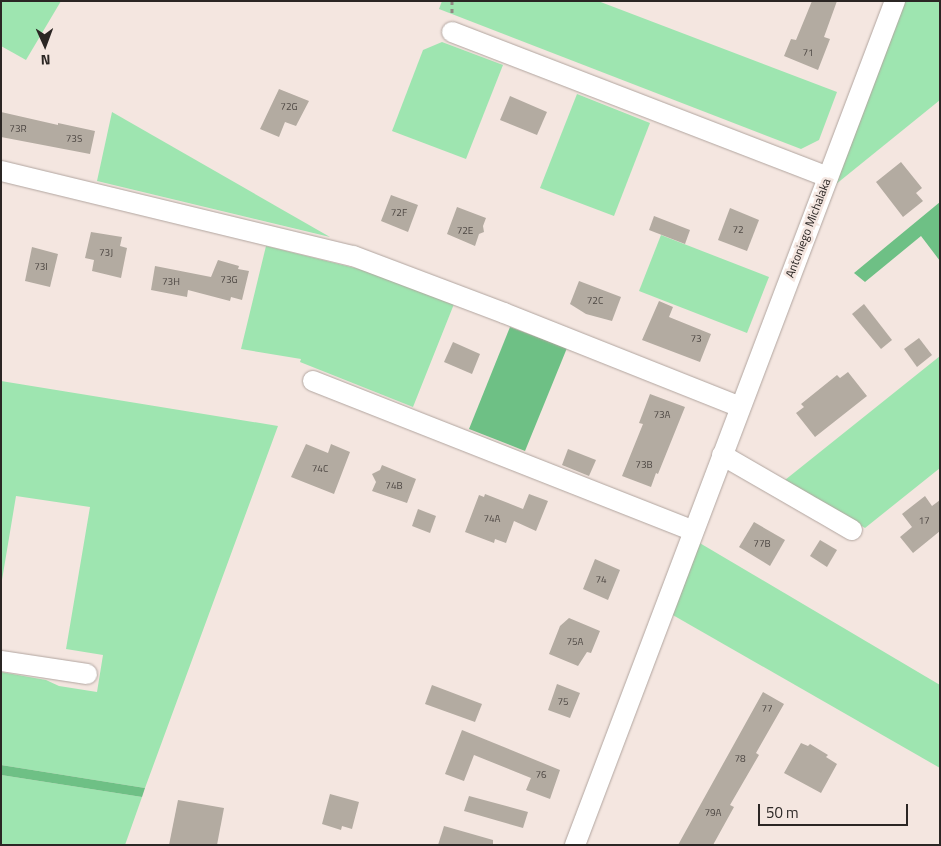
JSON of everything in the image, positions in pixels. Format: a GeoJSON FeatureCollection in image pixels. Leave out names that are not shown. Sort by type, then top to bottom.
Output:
{"type":"FeatureCollection","features":[{"type":"Feature","properties":{"kind":"street","name":"Antoniego Michalaka"},"geometry":{"type":"LineString","coordinates":[[574,845],[894,1]]}},
{"type":"Feature","properties":{"kind":"street"},"geometry":{"type":"LineString","coordinates":[[452,32],[828,177]]}},
{"type":"Feature","properties":{"kind":"street"},"geometry":{"type":"LineString","coordinates":[[1,172],[353,256],[504,313],[740,407]]}},
{"type":"Feature","properties":{"kind":"street"},"geometry":{"type":"LineString","coordinates":[[313,381],[693,532]]}},
{"type":"Feature","properties":{"kind":"street"},"geometry":{"type":"LineString","coordinates":[[722,455],[852,530]]}},
{"type":"Feature","properties":{"kind":"street"},"geometry":{"type":"LineString","coordinates":[[1,661],[87,674]]}},
{"type":"Feature","properties":{"kind":"green space"},"geometry":{"type":"Polygon","coordinates":[[[1,1],[61,1],[26,60],[1,46],[1,1]]]}},
{"type":"Feature","properties":{"kind":"green space"},"geometry":{"type":"Polygon","coordinates":[[[442,1],[598,1],[837,92],[819,140],[801,149],[439,9],[442,1]]]}},
{"type":"Feature","properties":{"kind":"green space"},"geometry":{"type":"Polygon","coordinates":[[[903,1],[940,1],[940,100],[830,189],[903,1]]]}},
{"type":"Feature","properties":{"kind":"green space"},"geometry":{"type":"Polygon","coordinates":[[[442,42],[503,65],[466,159],[392,131],[423,50],[442,42]]]}},
{"type":"Feature","properties":{"kind":"green space"},"geometry":{"type":"Polygon","coordinates":[[[577,94],[650,123],[614,216],[540,188],[577,94]]]}},
{"type":"Feature","properties":{"kind":"green space"},"geometry":{"type":"Polygon","coordinates":[[[112,112],[330,237],[97,181],[112,112]]]}},
{"type":"Feature","properties":{"kind":"green space"},"geometry":{"type":"Polygon","coordinates":[[[940,202],[940,261],[921,236],[865,282],[854,273],[940,202]]]}},
{"type":"Feature","properties":{"kind":"green space"},"geometry":{"type":"Polygon","coordinates":[[[661,235],[769,277],[747,333],[639,291],[661,235]]]}},
{"type":"Feature","properties":{"kind":"green space"},"geometry":{"type":"Polygon","coordinates":[[[266,246],[375,273],[454,304],[413,407],[300,362],[301,359],[241,349],[266,246]]]}},
{"type":"Feature","properties":{"kind":"green space"},"geometry":{"type":"Polygon","coordinates":[[[510,327],[567,348],[525,451],[469,429],[510,327]]]}},
{"type":"Feature","properties":{"kind":"green space"},"geometry":{"type":"Polygon","coordinates":[[[940,356],[940,468],[865,528],[785,480],[940,356]]]}},
{"type":"Feature","properties":{"kind":"green space"},"geometry":{"type":"Polygon","coordinates":[[[1,381],[278,426],[145,788],[1,765],[1,672],[46,680],[59,686],[97,692],[103,655],[66,649],[90,507],[16,496],[1,586],[1,381]]]}},
{"type":"Feature","properties":{"kind":"green space"},"geometry":{"type":"Polygon","coordinates":[[[698,542],[940,685],[940,768],[671,614],[698,542]]]}},
{"type":"Feature","properties":{"kind":"green space"},"geometry":{"type":"Polygon","coordinates":[[[1,765],[145,788],[142,797],[1,775],[1,765]]]}},
{"type":"Feature","properties":{"kind":"green space"},"geometry":{"type":"Polygon","coordinates":[[[1,775],[142,797],[125,845],[1,845],[1,775]]]}},
{"type":"Feature","properties":{"kind":"building"},"geometry":{"type":"Polygon","coordinates":[[[812,1],[837,1],[824,37],[830,39],[818,70],[784,56],[791,39],[796,40],[812,1]]]}},
{"type":"Feature","properties":{"kind":"building"},"geometry":{"type":"Polygon","coordinates":[[[279,89],[309,101],[296,126],[285,122],[279,137],[260,129],[279,89]]]}},
{"type":"Feature","properties":{"kind":"building"},"geometry":{"type":"Polygon","coordinates":[[[510,96],[547,112],[537,135],[500,120],[510,96]]]}},
{"type":"Feature","properties":{"kind":"building"},"geometry":{"type":"Polygon","coordinates":[[[1,112],[95,131],[90,154],[1,137],[1,112]]]}},
{"type":"Feature","properties":{"kind":"building"},"geometry":{"type":"Polygon","coordinates":[[[901,162],[922,188],[916,193],[923,201],[903,217],[876,182],[901,162]]]}},
{"type":"Feature","properties":{"kind":"building"},"geometry":{"type":"Polygon","coordinates":[[[391,195],[418,205],[408,232],[381,221],[391,195]]]}},
{"type":"Feature","properties":{"kind":"building"},"geometry":{"type":"Polygon","coordinates":[[[457,207],[486,218],[483,226],[484,232],[479,234],[475,246],[447,234],[457,207]]]}},
{"type":"Feature","properties":{"kind":"building"},"geometry":{"type":"Polygon","coordinates":[[[730,208],[759,220],[747,251],[718,240],[730,208]]]}},
{"type":"Feature","properties":{"kind":"building"},"geometry":{"type":"Polygon","coordinates":[[[654,216],[690,230],[685,244],[649,230],[654,216]]]}},
{"type":"Feature","properties":{"kind":"building"},"geometry":{"type":"Polygon","coordinates":[[[91,232],[122,237],[120,246],[127,248],[121,278],[92,271],[94,260],[85,258],[91,232]]]}},
{"type":"Feature","properties":{"kind":"building"},"geometry":{"type":"Polygon","coordinates":[[[32,247],[58,254],[50,287],[25,281],[32,247]]]}},
{"type":"Feature","properties":{"kind":"building"},"geometry":{"type":"Polygon","coordinates":[[[218,260],[239,266],[238,269],[249,271],[242,300],[231,297],[230,301],[188,290],[187,297],[151,290],[155,266],[211,277],[218,260]]]}},
{"type":"Feature","properties":{"kind":"building"},"geometry":{"type":"Polygon","coordinates":[[[579,281],[621,297],[612,321],[586,314],[570,304],[579,281]]]}},
{"type":"Feature","properties":{"kind":"building"},"geometry":{"type":"Polygon","coordinates":[[[659,301],[673,307],[669,317],[711,334],[700,362],[642,340],[659,301]]]}},
{"type":"Feature","properties":{"kind":"building"},"geometry":{"type":"Polygon","coordinates":[[[864,304],[892,340],[881,349],[852,314],[864,304]]]}},
{"type":"Feature","properties":{"kind":"building"},"geometry":{"type":"Polygon","coordinates":[[[919,338],[932,355],[917,367],[904,349],[919,338]]]}},
{"type":"Feature","properties":{"kind":"building"},"geometry":{"type":"Polygon","coordinates":[[[453,342],[480,354],[472,374],[444,362],[453,342]]]}},
{"type":"Feature","properties":{"kind":"building"},"geometry":{"type":"Polygon","coordinates":[[[848,372],[867,396],[815,437],[796,413],[804,407],[801,404],[837,375],[840,378],[848,372]]]}},
{"type":"Feature","properties":{"kind":"building"},"geometry":{"type":"Polygon","coordinates":[[[650,394],[685,407],[651,487],[622,476],[643,424],[639,423],[650,394]]]}},
{"type":"Feature","properties":{"kind":"building"},"geometry":{"type":"Polygon","coordinates":[[[306,444],[328,453],[331,444],[350,452],[334,494],[291,477],[306,444]]]}},
{"type":"Feature","properties":{"kind":"building"},"geometry":{"type":"Polygon","coordinates":[[[568,449],[596,460],[589,476],[562,465],[568,449]]]}},
{"type":"Feature","properties":{"kind":"building"},"geometry":{"type":"Polygon","coordinates":[[[382,465],[416,479],[407,503],[372,491],[376,482],[372,474],[380,470],[382,465]]]}},
{"type":"Feature","properties":{"kind":"building"},"geometry":{"type":"Polygon","coordinates":[[[485,494],[523,509],[529,494],[548,501],[536,531],[514,521],[506,543],[495,539],[494,543],[465,532],[479,495],[484,497],[485,494]]]}},
{"type":"Feature","properties":{"kind":"building"},"geometry":{"type":"Polygon","coordinates":[[[925,496],[932,506],[940,500],[940,531],[913,553],[900,537],[912,527],[902,514],[925,496]]]}},
{"type":"Feature","properties":{"kind":"building"},"geometry":{"type":"Polygon","coordinates":[[[418,509],[436,516],[430,533],[412,526],[418,509]]]}},
{"type":"Feature","properties":{"kind":"building"},"geometry":{"type":"Polygon","coordinates":[[[754,522],[785,540],[770,566],[739,547],[754,522]]]}},
{"type":"Feature","properties":{"kind":"building"},"geometry":{"type":"Polygon","coordinates":[[[820,540],[837,550],[827,567],[810,556],[820,540]]]}},
{"type":"Feature","properties":{"kind":"building"},"geometry":{"type":"Polygon","coordinates":[[[595,559],[620,570],[608,600],[583,589],[595,559]]]}},
{"type":"Feature","properties":{"kind":"building"},"geometry":{"type":"Polygon","coordinates":[[[569,618],[600,631],[591,653],[587,652],[578,666],[549,654],[560,626],[569,618]]]}},
{"type":"Feature","properties":{"kind":"building"},"geometry":{"type":"Polygon","coordinates":[[[557,684],[580,693],[570,718],[548,710],[557,684]]]}},
{"type":"Feature","properties":{"kind":"building"},"geometry":{"type":"Polygon","coordinates":[[[432,685],[482,704],[475,722],[425,704],[432,685]]]}},
{"type":"Feature","properties":{"kind":"building"},"geometry":{"type":"Polygon","coordinates":[[[763,692],[784,704],[756,753],[759,755],[730,805],[734,807],[713,845],[678,845],[763,692]]]}},
{"type":"Feature","properties":{"kind":"building"},"geometry":{"type":"Polygon","coordinates":[[[462,730],[560,770],[550,799],[526,790],[531,778],[474,755],[464,781],[445,774],[462,730]]]}},
{"type":"Feature","properties":{"kind":"building"},"geometry":{"type":"Polygon","coordinates":[[[801,743],[808,746],[810,744],[828,755],[826,757],[837,764],[821,793],[784,773],[801,743]]]}},
{"type":"Feature","properties":{"kind":"building"},"geometry":{"type":"Polygon","coordinates":[[[330,794],[359,802],[352,829],[342,826],[341,830],[322,824],[330,794]]]}},
{"type":"Feature","properties":{"kind":"building"},"geometry":{"type":"Polygon","coordinates":[[[469,796],[528,812],[523,828],[464,811],[469,796]]]}},
{"type":"Feature","properties":{"kind":"building"},"geometry":{"type":"Polygon","coordinates":[[[178,800],[224,808],[217,845],[169,845],[178,800]]]}},
{"type":"Feature","properties":{"kind":"building"},"geometry":{"type":"Polygon","coordinates":[[[444,826],[493,840],[493,845],[438,845],[444,826]]]}}]}
